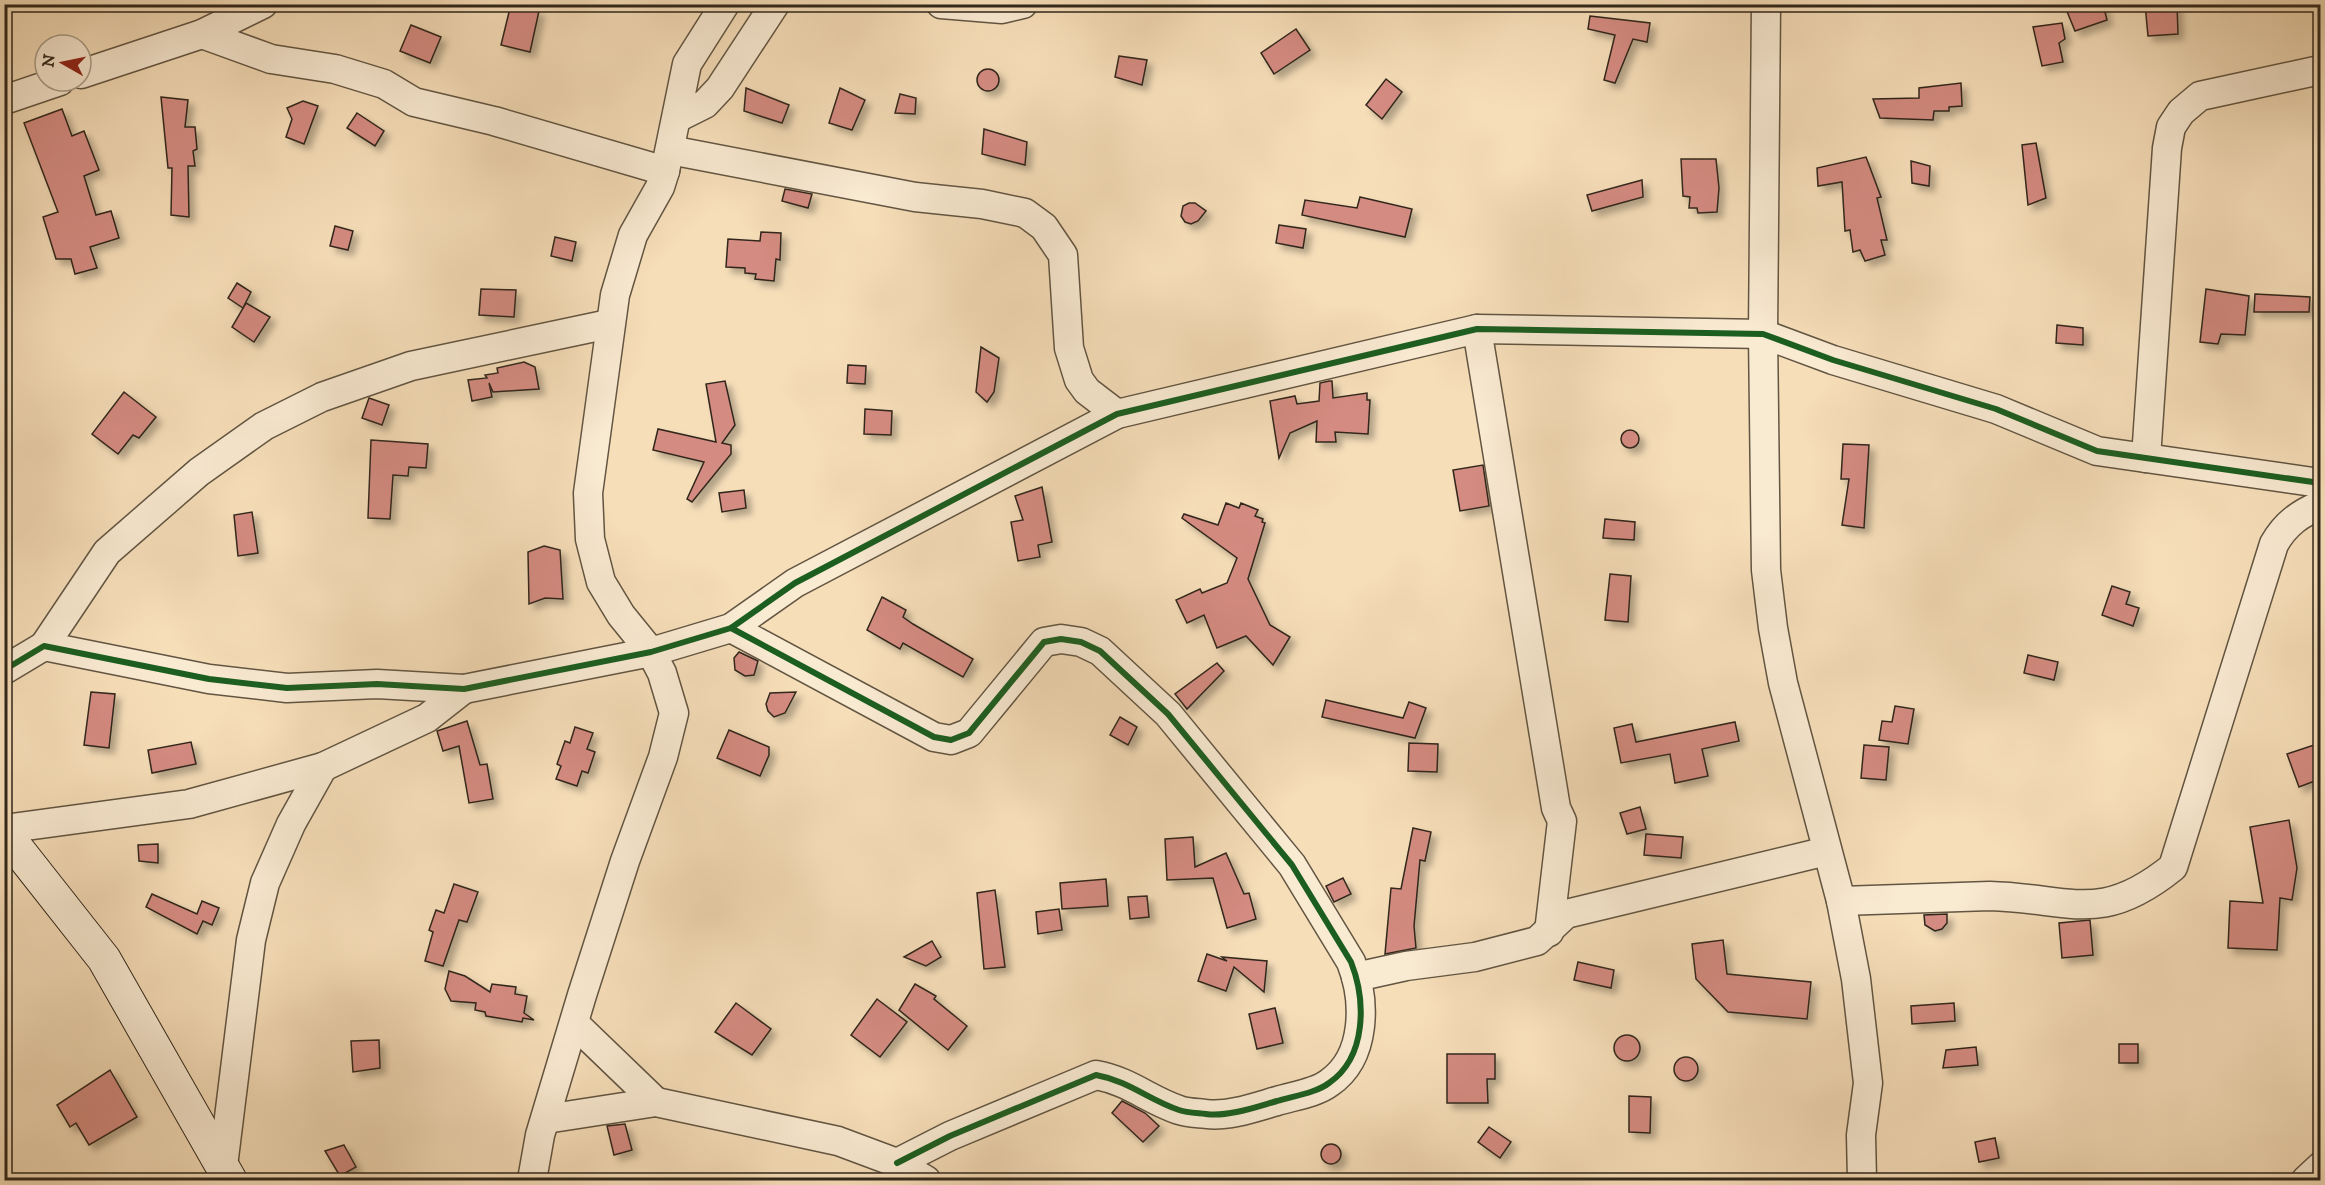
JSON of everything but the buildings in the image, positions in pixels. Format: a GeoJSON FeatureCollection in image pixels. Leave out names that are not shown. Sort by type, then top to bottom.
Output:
{"type":"FeatureCollection","features":[{"type":"Feature","properties":{"kind":"street"},"geometry":{"type":"LineString","coordinates":[[93,70],[202,34],[263,4]]}},
{"type":"Feature","properties":{"kind":"street"},"geometry":{"type":"LineString","coordinates":[[532,1180],[540,1135],[625,861],[663,758],[674,713],[662,673],[651,652],[621,615],[601,582],[590,539],[588,493],[609,324],[623,260],[668,160],[687,63],[725,4]]}},
{"type":"Feature","properties":{"kind":"street"},"geometry":{"type":"LineString","coordinates":[[677,118],[705,104],[720,88],[775,4]]}},
{"type":"Feature","properties":{"kind":"street"},"geometry":{"type":"LineString","coordinates":[[941,4],[1002,9],[1026,5]]}},
{"type":"Feature","properties":{"kind":"street"},"geometry":{"type":"LineString","coordinates":[[1766,4],[1763,334],[1766,570],[1783,682],[1842,901],[1856,979],[1868,1083],[1861,1135],[1862,1180]]}},
{"type":"Feature","properties":{"kind":"street"},"geometry":{"type":"LineString","coordinates":[[202,34],[271,59],[335,69],[384,84],[414,102],[668,160],[915,197],[982,204],[1025,213],[1044,227],[1063,255],[1069,348],[1079,380],[1087,391],[1117,414]]}},
{"type":"Feature","properties":{"kind":"street"},"geometry":{"type":"LineString","coordinates":[[2146,458],[2167,148],[2171,127],[2181,112],[2200,96],[2320,70]]}},
{"type":"Feature","properties":{"kind":"street"},"geometry":{"type":"LineString","coordinates":[[4,100],[33,90]]}},
{"type":"Feature","properties":{"kind":"street"},"geometry":{"type":"LineString","coordinates":[[4,670],[44,646],[106,552],[199,472],[264,426],[322,397],[411,366],[609,324]]}},
{"type":"Feature","properties":{"kind":"street"},"geometry":{"type":"LineString","coordinates":[[1477,329],[1556,808],[1562,821],[1549,932]]}},
{"type":"Feature","properties":{"kind":"street"},"geometry":{"type":"LineString","coordinates":[[44,646],[210,679],[287,688],[377,684],[464,689],[651,652],[731,628],[795,583],[1117,414],[1477,329],[1763,334],[1833,360],[1996,409],[2078,445],[2116,455],[2320,483]]}},
{"type":"Feature","properties":{"kind":"street"},"geometry":{"type":"LineString","coordinates":[[1842,901],[1990,896],[2080,906],[2105,904],[2124,897],[2173,867],[2274,544],[2283,529],[2299,515],[2320,505]]}},
{"type":"Feature","properties":{"kind":"street"},"geometry":{"type":"LineString","coordinates":[[731,628],[934,736],[951,740],[969,733],[1044,642],[1060,639],[1081,642],[1100,651],[1168,714],[1292,865],[1351,962],[1356,977],[1361,1002],[1358,1038],[1344,1069],[1328,1084],[1254,1108],[1210,1115],[1179,1110],[1118,1079],[1096,1075],[950,1136],[897,1163]]}},
{"type":"Feature","properties":{"kind":"street"},"geometry":{"type":"LineString","coordinates":[[226,1173],[104,959],[4,830],[189,804],[323,767],[427,718],[464,689]]}},
{"type":"Feature","properties":{"kind":"street"},"geometry":{"type":"LineString","coordinates":[[226,1173],[251,940],[265,883],[291,824],[323,767]]}},
{"type":"Feature","properties":{"kind":"street"},"geometry":{"type":"LineString","coordinates":[[1356,977],[1406,966],[1475,957],[1537,941],[1549,932],[1555,921],[1566,914],[1827,851]]}},
{"type":"Feature","properties":{"kind":"street"},"geometry":{"type":"LineString","coordinates":[[575,1024],[656,1102]]}},
{"type":"Feature","properties":{"kind":"street"},"geometry":{"type":"LineString","coordinates":[[546,1119],[656,1102],[838,1141],[897,1163],[926,1180]]}},
{"type":"Feature","properties":{"kind":"street"},"geometry":{"type":"LineString","coordinates":[[2306,1180],[2320,1167]]}},
{"type":"Feature","properties":{"kind":"cycle path"},"geometry":{"type":"LineString","coordinates":[[4,670],[44,646],[209,679],[287,688],[377,684],[464,689],[651,652],[731,628],[795,583],[1117,414],[1477,329],[1763,334],[1833,360],[1996,409],[2097,451],[2320,483]]}},
{"type":"Feature","properties":{"kind":"cycle path"},"geometry":{"type":"LineString","coordinates":[[731,628],[934,737],[951,740],[969,733],[1044,642],[1061,639],[1081,642],[1100,651],[1168,714],[1292,865],[1351,962],[1356,977],[1361,1010],[1357,1043],[1351,1058],[1341,1072],[1318,1089],[1242,1111],[1215,1115],[1179,1110],[1129,1086],[1096,1075],[950,1136],[897,1163]]}}]}
